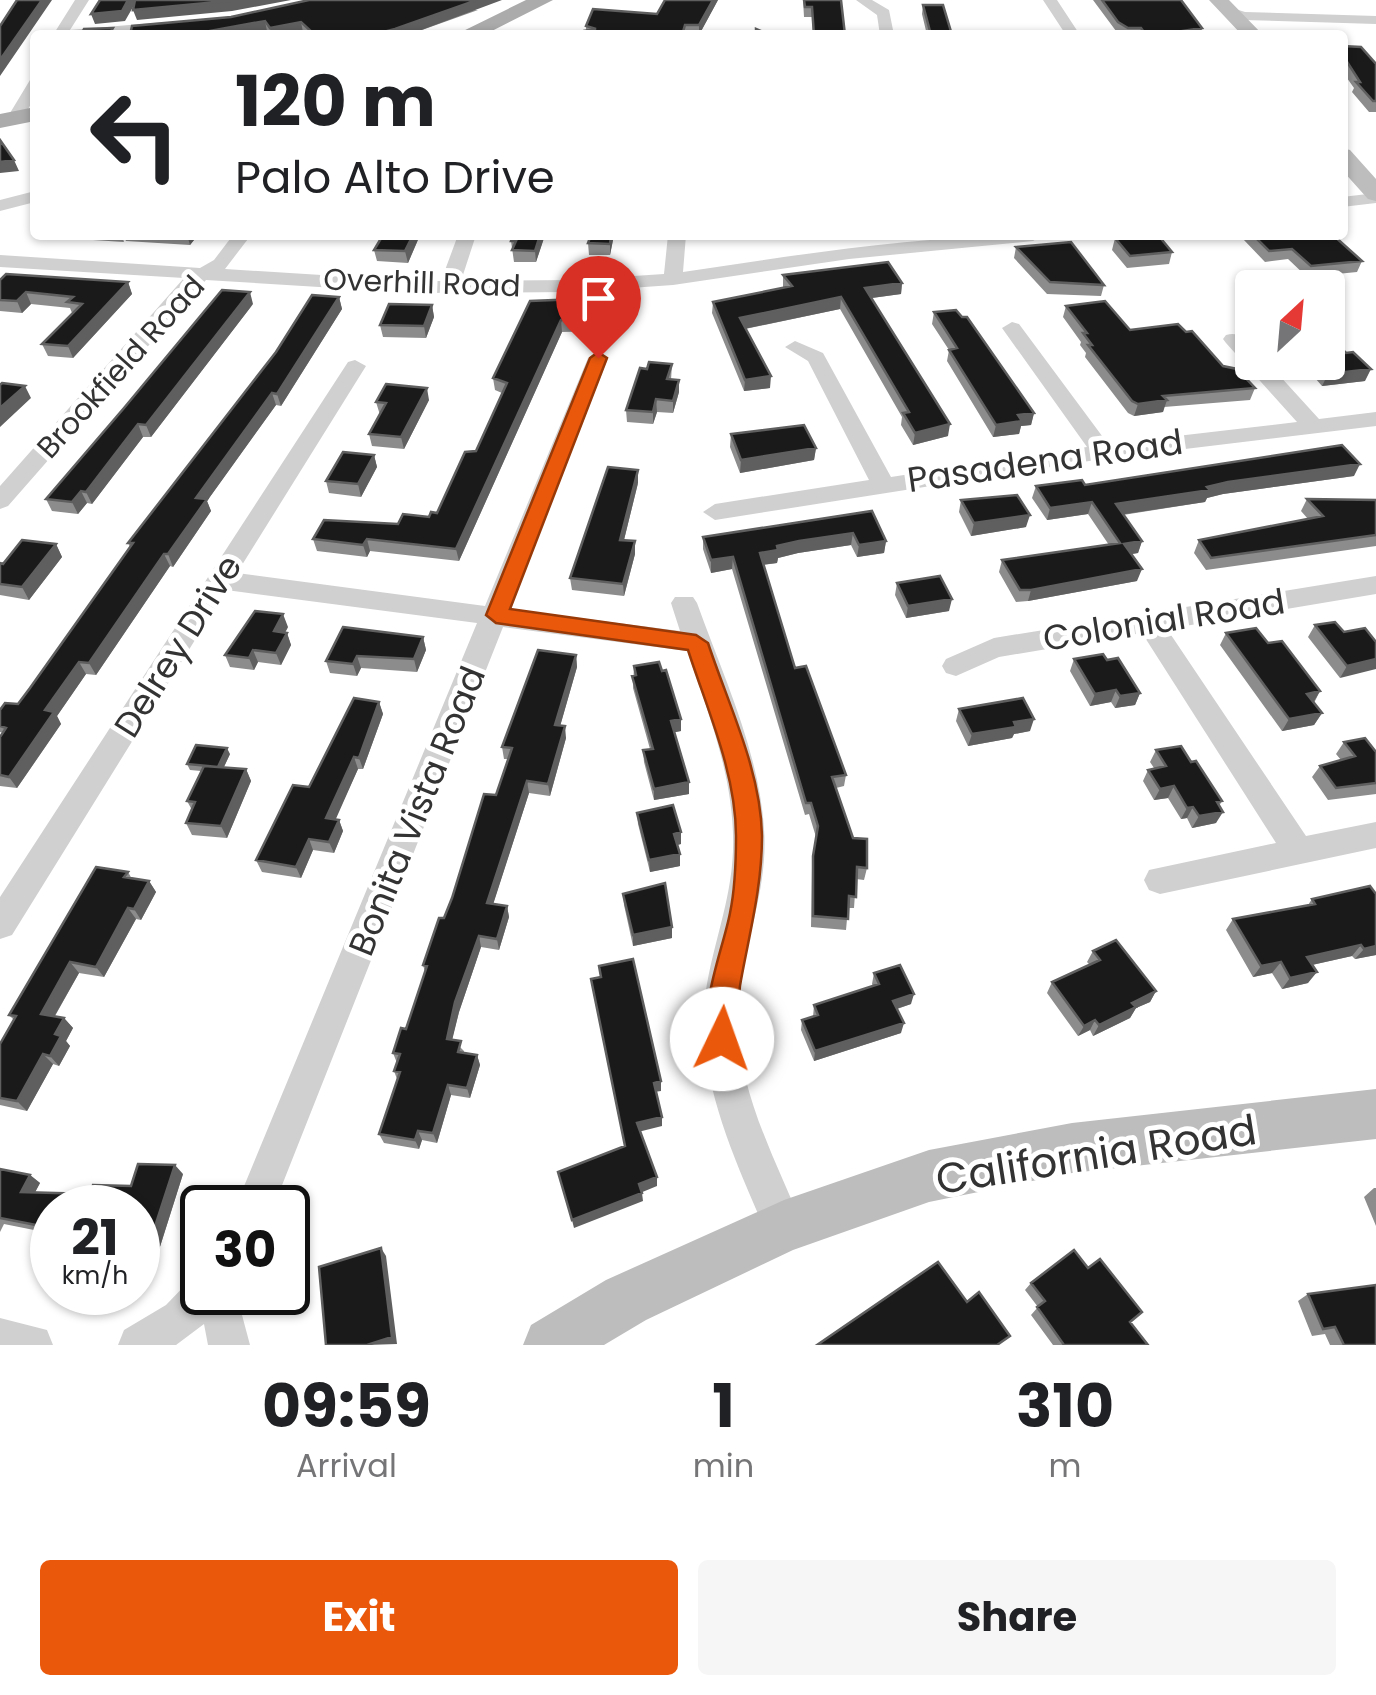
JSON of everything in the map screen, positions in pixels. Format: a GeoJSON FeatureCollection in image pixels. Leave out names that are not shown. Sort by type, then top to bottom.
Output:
{"type":"FeatureCollection","features":[{"type":"Feature","properties":{"kind":"main road"},"geometry":{"type":"LineString","coordinates":[[486,30],[543,0]]}},
{"type":"Feature","properties":{"kind":"main road"},"geometry":{"type":"LineString","coordinates":[[1224,6],[1248,30]]}},
{"type":"Feature","properties":{"kind":"main road"},"geometry":{"type":"LineString","coordinates":[[1348,162],[1376,196]]}},
{"type":"Feature","properties":{"kind":"main road","name":"California Road"},"geometry":{"type":"LineString","coordinates":[[551,1345],[626,1300],[784,1227],[929,1176],[1025,1156],[1376,1114]]}},
{"type":"Feature","properties":{"kind":"street"},"geometry":{"type":"LineString","coordinates":[[64,30],[82,0]]}},
{"type":"Feature","properties":{"kind":"street"},"geometry":{"type":"LineString","coordinates":[[863,0],[880,7],[886,30]]}},
{"type":"Feature","properties":{"kind":"street"},"geometry":{"type":"LineString","coordinates":[[1050,0],[1070,30]]}},
{"type":"Feature","properties":{"kind":"street"},"geometry":{"type":"LineString","coordinates":[[1224,6],[1376,12]]}},
{"type":"Feature","properties":{"kind":"street"},"geometry":{"type":"LineString","coordinates":[[1224,6],[1244,16],[1376,20]]}},
{"type":"Feature","properties":{"kind":"street"},"geometry":{"type":"LineString","coordinates":[[120,30],[178,25]]}},
{"type":"Feature","properties":{"kind":"street"},"geometry":{"type":"LineString","coordinates":[[17,118],[30,93]]}},
{"type":"Feature","properties":{"kind":"street"},"geometry":{"type":"LineString","coordinates":[[1348,201],[1376,196]]}},
{"type":"Feature","properties":{"kind":"street"},"geometry":{"type":"LineString","coordinates":[[0,206],[30,197]]}},
{"type":"Feature","properties":{"kind":"street","name":"Brookfield Road"},"geometry":{"type":"LineString","coordinates":[[0,502],[195,278],[221,264],[238,240]]}},
{"type":"Feature","properties":{"kind":"street"},"geometry":{"type":"LineString","coordinates":[[449,287],[465,240]]}},
{"type":"Feature","properties":{"kind":"street"},"geometry":{"type":"LineString","coordinates":[[672,279],[677,240]]}},
{"type":"Feature","properties":{"kind":"street","name":"Overhill Road"},"geometry":{"type":"LineString","coordinates":[[0,261],[449,287],[672,279],[849,253],[982,240]]}},
{"type":"Feature","properties":{"kind":"street"},"geometry":{"type":"LineString","coordinates":[[1012,328],[1102,452]]}},
{"type":"Feature","properties":{"kind":"street"},"geometry":{"type":"LineString","coordinates":[[795,347],[816,357],[883,484]]}},
{"type":"Feature","properties":{"kind":"street","name":"Bonita Vista Road"},"geometry":{"type":"LineString","coordinates":[[263,1185],[598,358]]}},
{"type":"Feature","properties":{"kind":"street","name":"Delrey Drive"},"geometry":{"type":"LineString","coordinates":[[0,925],[356,366]]}},
{"type":"Feature","properties":{"kind":"street"},"geometry":{"type":"LineString","coordinates":[[1271,380],[1312,424]]}},
{"type":"Feature","properties":{"kind":"street","name":"Pasadena Road"},"geometry":{"type":"LineString","coordinates":[[715,512],[1102,452],[1376,419]]}},
{"type":"Feature","properties":{"kind":"street"},"geometry":{"type":"LineString","coordinates":[[220,580],[696,643]]}},
{"type":"Feature","properties":{"kind":"street","name":"Colonial Road"},"geometry":{"type":"LineString","coordinates":[[956,666],[994,648],[1376,585]]}},
{"type":"Feature","properties":{"kind":"street"},"geometry":{"type":"LineString","coordinates":[[684,602],[740,776],[749,833],[744,910],[723,997],[722,1039],[736,1100],[784,1227]]}},
{"type":"Feature","properties":{"kind":"street"},"geometry":{"type":"LineString","coordinates":[[1149,623],[1298,850]]}},
{"type":"Feature","properties":{"kind":"street"},"geometry":{"type":"LineString","coordinates":[[1160,880],[1376,835]]}},
{"type":"Feature","properties":{"kind":"street"},"geometry":{"type":"LineString","coordinates":[[139,1345],[183,1315]]}},
{"type":"Feature","properties":{"kind":"street"},"geometry":{"type":"LineString","coordinates":[[222,1315],[229,1345]]}},
{"type":"Feature","properties":{"kind":"street"},"geometry":{"type":"LineString","coordinates":[[0,1339],[32,1345]]}},
{"type":"Feature","properties":{"kind":"building"},"geometry":{"type":"Polygon","coordinates":[[[17,0],[42,0],[0,60],[0,26],[17,0]]]}},
{"type":"Feature","properties":{"kind":"building"},"geometry":{"type":"Polygon","coordinates":[[[100,0],[128,0],[122,11],[91,14],[100,0]]]}},
{"type":"Feature","properties":{"kind":"building"},"geometry":{"type":"Polygon","coordinates":[[[135,0],[238,0],[133,10],[135,0]]]}},
{"type":"Feature","properties":{"kind":"building"},"geometry":{"type":"Polygon","coordinates":[[[309,0],[477,0],[391,30],[310,30],[301,22],[270,28],[265,21],[216,30],[131,30],[132,26],[231,17],[309,0]]]}},
{"type":"Feature","properties":{"kind":"building"},"geometry":{"type":"Polygon","coordinates":[[[665,0],[713,0],[699,25],[685,25],[684,30],[590,30],[596,29],[586,26],[593,9],[657,14],[665,0]]]}},
{"type":"Feature","properties":{"kind":"building"},"geometry":{"type":"Polygon","coordinates":[[[804,0],[841,0],[844,30],[814,30],[812,7],[805,7],[804,0]]]}},
{"type":"Feature","properties":{"kind":"building"},"geometry":{"type":"Polygon","coordinates":[[[1102,0],[1181,0],[1202,28],[1142,30],[1118,22],[1102,0]]]}},
{"type":"Feature","properties":{"kind":"building"},"geometry":{"type":"Polygon","coordinates":[[[923,5],[943,5],[950,30],[930,30],[923,5]]]}},
{"type":"Feature","properties":{"kind":"building"},"geometry":{"type":"Polygon","coordinates":[[[1348,46],[1361,47],[1376,64],[1376,101],[1356,82],[1360,82],[1348,63],[1348,46]]]}},
{"type":"Feature","properties":{"kind":"building"},"geometry":{"type":"Polygon","coordinates":[[[0,140],[14,160],[0,162],[0,140]]]}},
{"type":"Feature","properties":{"kind":"building"},"geometry":{"type":"Polygon","coordinates":[[[380,240],[410,240],[405,251],[374,250],[380,240]]]}},
{"type":"Feature","properties":{"kind":"building"},"geometry":{"type":"Polygon","coordinates":[[[538,240],[535,251],[512,250],[516,241],[511,241],[538,240]]]}},
{"type":"Feature","properties":{"kind":"building"},"geometry":{"type":"Polygon","coordinates":[[[589,240],[610,240],[610,244],[588,243],[589,240]]]}},
{"type":"Feature","properties":{"kind":"building"},"geometry":{"type":"Polygon","coordinates":[[[1117,240],[1162,240],[1172,252],[1130,256],[1117,240]]]}},
{"type":"Feature","properties":{"kind":"building"},"geometry":{"type":"Polygon","coordinates":[[[1258,240],[1339,240],[1362,261],[1311,266],[1292,249],[1269,251],[1258,240]]]}},
{"type":"Feature","properties":{"kind":"building"},"geometry":{"type":"Polygon","coordinates":[[[1071,242],[1104,285],[1050,282],[1016,247],[1071,242]]]}},
{"type":"Feature","properties":{"kind":"building"},"geometry":{"type":"Polygon","coordinates":[[[888,262],[902,283],[865,288],[950,424],[915,433],[903,413],[909,412],[841,297],[740,318],[771,376],[745,380],[713,302],[792,286],[783,275],[888,262]]]}},
{"type":"Feature","properties":{"kind":"building"},"geometry":{"type":"Polygon","coordinates":[[[6,274],[128,282],[68,346],[42,344],[82,304],[67,302],[73,297],[26,292],[17,301],[0,300],[0,280],[6,274]]]}},
{"type":"Feature","properties":{"kind":"building"},"geometry":{"type":"Polygon","coordinates":[[[222,290],[250,292],[146,425],[138,424],[86,492],[81,491],[72,502],[46,499],[124,408],[222,290]]]}},
{"type":"Feature","properties":{"kind":"building"},"geometry":{"type":"Polygon","coordinates":[[[312,295],[339,297],[277,394],[272,393],[196,498],[207,499],[168,554],[164,554],[89,663],[79,662],[45,710],[54,712],[9,777],[0,775],[0,737],[6,728],[0,726],[0,710],[5,703],[18,704],[133,543],[128,543],[276,352],[312,295]]]}},
{"type":"Feature","properties":{"kind":"building"},"geometry":{"type":"Polygon","coordinates":[[[603,298],[603,319],[561,320],[456,549],[367,539],[363,545],[313,539],[324,520],[398,524],[403,514],[429,517],[431,512],[437,513],[465,452],[476,451],[507,383],[493,378],[530,301],[603,298]]]}},
{"type":"Feature","properties":{"kind":"building"},"geometry":{"type":"Polygon","coordinates":[[[1105,301],[1130,330],[1178,324],[1186,332],[1192,331],[1223,366],[1235,369],[1235,380],[1247,380],[1255,388],[1163,396],[1167,400],[1138,404],[1088,345],[1092,345],[1083,333],[1087,333],[1066,306],[1105,301]]]}},
{"type":"Feature","properties":{"kind":"building"},"geometry":{"type":"Polygon","coordinates":[[[389,304],[432,305],[424,326],[380,325],[389,304]]]}},
{"type":"Feature","properties":{"kind":"building"},"geometry":{"type":"Polygon","coordinates":[[[956,310],[967,317],[1034,413],[1018,415],[1022,421],[996,425],[949,350],[957,348],[934,312],[956,310]]]}},
{"type":"Feature","properties":{"kind":"building"},"geometry":{"type":"Polygon","coordinates":[[[1345,352],[1353,352],[1371,369],[1345,372],[1345,352]]]}},
{"type":"Feature","properties":{"kind":"building"},"geometry":{"type":"Polygon","coordinates":[[[649,362],[672,364],[667,379],[679,380],[673,401],[656,399],[653,412],[626,410],[640,368],[647,369],[649,362]]]}},
{"type":"Feature","properties":{"kind":"building"},"geometry":{"type":"Polygon","coordinates":[[[386,384],[427,388],[401,437],[369,434],[386,403],[376,402],[386,384]]]}},
{"type":"Feature","properties":{"kind":"building"},"geometry":{"type":"Polygon","coordinates":[[[0,385],[25,386],[0,408],[0,385]]]}},
{"type":"Feature","properties":{"kind":"building"},"geometry":{"type":"Polygon","coordinates":[[[804,425],[816,448],[741,460],[731,434],[804,425]]]}},
{"type":"Feature","properties":{"kind":"building"},"geometry":{"type":"Polygon","coordinates":[[[1342,445],[1360,464],[1228,482],[1207,487],[1210,490],[1116,504],[1142,541],[1124,544],[1142,569],[1020,590],[1002,560],[1120,543],[1092,502],[1050,508],[1036,486],[1082,480],[1085,485],[1342,445]]]}},
{"type":"Feature","properties":{"kind":"building"},"geometry":{"type":"Polygon","coordinates":[[[343,452],[374,455],[358,484],[326,481],[343,452]]]}},
{"type":"Feature","properties":{"kind":"building"},"geometry":{"type":"Polygon","coordinates":[[[608,467],[638,470],[620,540],[635,541],[623,584],[570,578],[608,467]]]}},
{"type":"Feature","properties":{"kind":"building"},"geometry":{"type":"Polygon","coordinates":[[[1017,495],[1030,515],[974,523],[961,500],[1017,495]]]}},
{"type":"Feature","properties":{"kind":"building"},"geometry":{"type":"Polygon","coordinates":[[[1307,499],[1376,500],[1376,535],[1211,558],[1199,540],[1323,516],[1307,499]]]}},
{"type":"Feature","properties":{"kind":"building"},"geometry":{"type":"Polygon","coordinates":[[[872,511],[886,541],[859,545],[853,533],[799,541],[760,553],[795,668],[806,666],[846,775],[832,777],[853,838],[867,839],[867,868],[857,867],[856,897],[849,896],[848,919],[813,916],[813,856],[818,826],[811,803],[806,803],[733,557],[711,560],[703,537],[872,511]]]}},
{"type":"Feature","properties":{"kind":"building"},"geometry":{"type":"Polygon","coordinates":[[[22,540],[56,544],[22,587],[0,584],[0,563],[22,540]]]}},
{"type":"Feature","properties":{"kind":"building"},"geometry":{"type":"Polygon","coordinates":[[[940,576],[952,599],[908,606],[897,583],[940,576]]]}},
{"type":"Feature","properties":{"kind":"building"},"geometry":{"type":"Polygon","coordinates":[[[255,611],[283,614],[274,631],[287,633],[276,653],[253,650],[249,658],[225,655],[255,611]]]}},
{"type":"Feature","properties":{"kind":"building"},"geometry":{"type":"Polygon","coordinates":[[[1335,622],[1344,632],[1365,628],[1376,642],[1376,659],[1347,666],[1315,625],[1335,622]]]}},
{"type":"Feature","properties":{"kind":"building"},"geometry":{"type":"Polygon","coordinates":[[[343,627],[423,637],[414,659],[357,656],[353,664],[326,661],[343,627]]]}},
{"type":"Feature","properties":{"kind":"building"},"geometry":{"type":"Polygon","coordinates":[[[1256,628],[1268,643],[1282,641],[1320,691],[1307,694],[1322,713],[1289,719],[1226,633],[1256,628]]]}},
{"type":"Feature","properties":{"kind":"building"},"geometry":{"type":"Polygon","coordinates":[[[538,650],[576,655],[555,725],[565,726],[548,784],[527,781],[487,903],[507,906],[497,939],[479,936],[455,1002],[447,1039],[461,1041],[458,1052],[477,1055],[467,1088],[448,1085],[433,1133],[418,1131],[415,1140],[379,1134],[400,1072],[394,1071],[400,1054],[393,1053],[401,1028],[406,1029],[427,966],[423,965],[439,918],[444,918],[452,898],[484,794],[496,795],[512,748],[502,747],[538,650]]]}},
{"type":"Feature","properties":{"kind":"building"},"geometry":{"type":"Polygon","coordinates":[[[1103,654],[1107,660],[1118,658],[1140,693],[1120,696],[1116,690],[1095,694],[1074,659],[1103,654]]]}},
{"type":"Feature","properties":{"kind":"building"},"geometry":{"type":"Polygon","coordinates":[[[659,662],[662,671],[666,670],[681,719],[671,721],[689,782],[654,789],[643,750],[653,749],[632,676],[636,675],[634,666],[659,662]]]}},
{"type":"Feature","properties":{"kind":"building"},"geometry":{"type":"Polygon","coordinates":[[[354,698],[379,702],[359,758],[354,757],[326,818],[339,820],[329,842],[309,839],[296,867],[256,860],[293,785],[309,787],[354,698]]]}},
{"type":"Feature","properties":{"kind":"building"},"geometry":{"type":"Polygon","coordinates":[[[1023,698],[1034,719],[1014,722],[1016,727],[972,734],[959,709],[1023,698]]]}},
{"type":"Feature","properties":{"kind":"building"},"geometry":{"type":"Polygon","coordinates":[[[1365,738],[1376,752],[1376,783],[1336,788],[1320,766],[1355,756],[1344,742],[1365,738]]]}},
{"type":"Feature","properties":{"kind":"building"},"geometry":{"type":"Polygon","coordinates":[[[196,745],[227,748],[218,767],[187,764],[196,745]]]}},
{"type":"Feature","properties":{"kind":"building"},"geometry":{"type":"Polygon","coordinates":[[[1181,746],[1191,762],[1196,761],[1222,801],[1217,802],[1223,812],[1199,816],[1193,807],[1187,808],[1174,786],[1160,789],[1148,770],[1166,766],[1156,750],[1181,746]]]}},
{"type":"Feature","properties":{"kind":"building"},"geometry":{"type":"Polygon","coordinates":[[[204,766],[246,769],[221,826],[186,823],[195,802],[187,801],[204,766]]]}},
{"type":"Feature","properties":{"kind":"building"},"geometry":{"type":"Polygon","coordinates":[[[673,805],[681,832],[674,834],[680,854],[649,860],[637,813],[673,805]]]}},
{"type":"Feature","properties":{"kind":"building"},"geometry":{"type":"Polygon","coordinates":[[[96,867],[128,872],[124,877],[149,881],[134,909],[128,908],[96,967],[70,962],[41,1014],[64,1018],[55,1034],[61,1036],[50,1056],[43,1054],[17,1101],[0,1098],[0,1044],[16,1016],[9,1015],[96,867]]]}},
{"type":"Feature","properties":{"kind":"building"},"geometry":{"type":"Polygon","coordinates":[[[665,883],[672,927],[633,935],[623,894],[665,883]]]}},
{"type":"Feature","properties":{"kind":"building"},"geometry":{"type":"Polygon","coordinates":[[[1370,886],[1376,894],[1376,946],[1364,949],[1361,945],[1307,957],[1317,972],[1290,978],[1281,962],[1261,966],[1233,919],[1315,904],[1312,899],[1370,886]]]}},
{"type":"Feature","properties":{"kind":"building"},"geometry":{"type":"Polygon","coordinates":[[[1116,940],[1156,991],[1132,1003],[1136,1007],[1099,1025],[1095,1020],[1084,1026],[1052,982],[1100,960],[1093,951],[1116,940]]]}},
{"type":"Feature","properties":{"kind":"building"},"geometry":{"type":"Polygon","coordinates":[[[633,959],[661,1081],[654,1083],[662,1117],[637,1123],[657,1177],[639,1184],[642,1193],[572,1220],[558,1172],[625,1146],[591,979],[601,977],[599,966],[633,959]]]}},
{"type":"Feature","properties":{"kind":"building"},"geometry":{"type":"Polygon","coordinates":[[[900,965],[914,994],[893,1001],[904,1023],[815,1051],[802,1020],[818,1015],[814,1005],[879,984],[874,973],[900,965]]]}},
{"type":"Feature","properties":{"kind":"building"},"geometry":{"type":"Polygon","coordinates":[[[138,1164],[175,1165],[160,1211],[160,1185],[131,1185],[138,1164]]]}},
{"type":"Feature","properties":{"kind":"building"},"geometry":{"type":"Polygon","coordinates":[[[0,1169],[30,1175],[21,1192],[30,1192],[30,1224],[0,1218],[0,1169]]]}},
{"type":"Feature","properties":{"kind":"building"},"geometry":{"type":"Polygon","coordinates":[[[381,1248],[392,1337],[367,1345],[326,1345],[319,1267],[381,1248]]]}},
{"type":"Feature","properties":{"kind":"building"},"geometry":{"type":"Polygon","coordinates":[[[1074,1250],[1088,1268],[1100,1259],[1142,1312],[1130,1322],[1148,1345],[1064,1345],[1037,1307],[1045,1301],[1031,1283],[1074,1250]]]}},
{"type":"Feature","properties":{"kind":"building"},"geometry":{"type":"Polygon","coordinates":[[[938,1262],[967,1302],[979,1292],[1010,1336],[997,1345],[817,1345],[938,1262]]]}},
{"type":"Feature","properties":{"kind":"building"},"geometry":{"type":"Polygon","coordinates":[[[1376,1285],[1376,1345],[1344,1345],[1335,1327],[1323,1329],[1308,1294],[1376,1285]]]}},
{"type":"Feature","properties":{"kind":"route"},"geometry":{"type":"LineString","coordinates":[[598,358],[496,615],[696,643],[740,776],[749,833],[744,910],[721,1010],[722,1039]]}}]}
